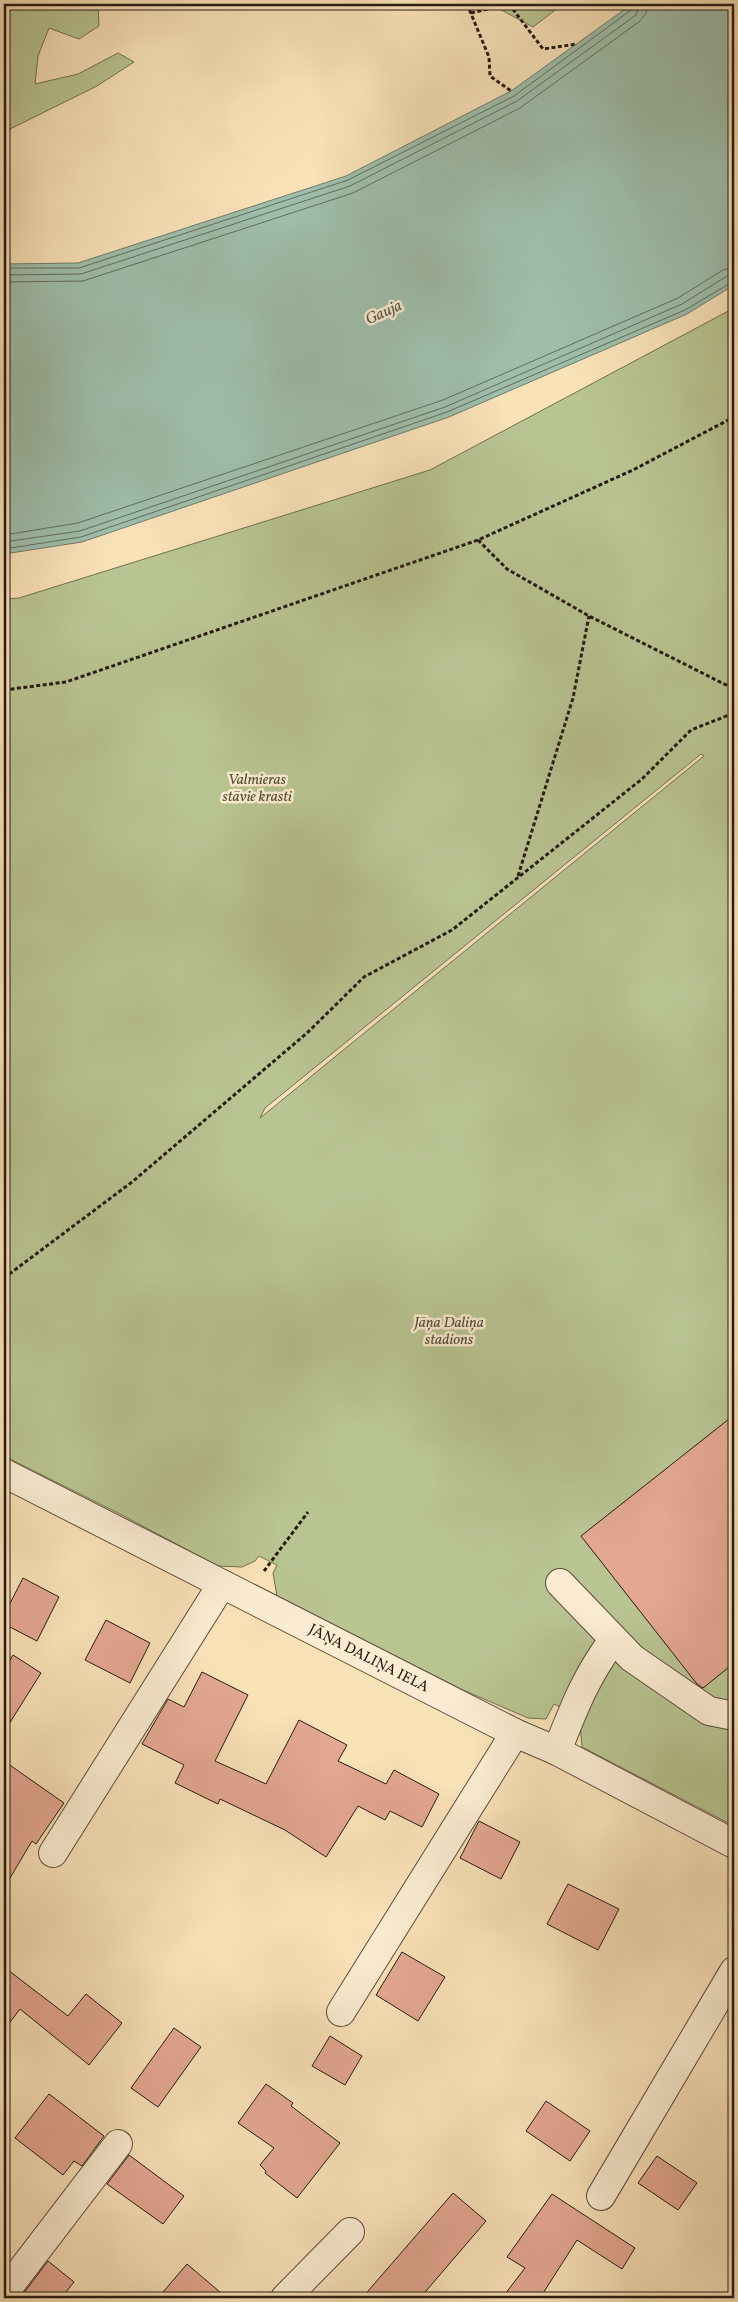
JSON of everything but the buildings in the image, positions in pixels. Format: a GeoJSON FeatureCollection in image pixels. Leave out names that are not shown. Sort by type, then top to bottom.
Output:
{"type":"FeatureCollection","features":[{"type":"Feature","properties":{"kind":"street","name":"JĀŅA DALIŅA IELA"},"geometry":{"type":"LineString","coordinates":[[8,1481],[222,1584],[515,1733],[557,1751],[734,1844]]}},
{"type":"Feature","properties":{"kind":"street"},"geometry":{"type":"LineString","coordinates":[[560,1583],[632,1658],[709,1711],[734,1716]]}},
{"type":"Feature","properties":{"kind":"street"},"geometry":{"type":"LineString","coordinates":[[53,1853],[222,1584]]}},
{"type":"Feature","properties":{"kind":"street"},"geometry":{"type":"LineString","coordinates":[[557,1751],[583,1687],[613,1640]]}},
{"type":"Feature","properties":{"kind":"street"},"geometry":{"type":"LineString","coordinates":[[341,2012],[515,1733]]}},
{"type":"Feature","properties":{"kind":"street"},"geometry":{"type":"LineString","coordinates":[[601,2196],[734,1971]]}},
{"type":"Feature","properties":{"kind":"street"},"geometry":{"type":"LineString","coordinates":[[4,2293],[118,2144]]}},
{"type":"Feature","properties":{"kind":"street"},"geometry":{"type":"LineString","coordinates":[[285,2298],[350,2232]]}},
{"type":"Feature","properties":{"kind":"path"},"geometry":{"type":"LineString","coordinates":[[467,4],[489,57],[490,76],[511,91]]}},
{"type":"Feature","properties":{"kind":"path"},"geometry":{"type":"LineString","coordinates":[[471,13],[509,4],[542,49],[577,44]]}},
{"type":"Feature","properties":{"kind":"path"},"geometry":{"type":"LineString","coordinates":[[4,690],[66,682],[478,540],[633,470],[734,417]]}},
{"type":"Feature","properties":{"kind":"path"},"geometry":{"type":"LineString","coordinates":[[478,540],[507,569],[590,616],[734,689]]}},
{"type":"Feature","properties":{"kind":"path"},"geometry":{"type":"LineString","coordinates":[[518,877],[573,698],[590,616]]}},
{"type":"Feature","properties":{"kind":"path"},"geometry":{"type":"LineString","coordinates":[[4,1278],[132,1182],[307,1033],[364,977],[452,930],[642,779],[691,730],[734,712]]}},
{"type":"Feature","properties":{"kind":"path"},"geometry":{"type":"LineString","coordinates":[[248,1597],[270,1561],[308,1512]]}},
{"type":"Feature","properties":{"kind":"green space"},"geometry":{"type":"Polygon","coordinates":[[[4,4],[98,4],[99,26],[79,39],[49,28],[38,56],[35,84],[78,74],[118,53],[134,62],[97,86],[4,132],[4,4]]]}},
{"type":"Feature","properties":{"kind":"green space"},"geometry":{"type":"Polygon","coordinates":[[[490,4],[563,4],[533,27],[490,4]]]}},
{"type":"Feature","properties":{"kind":"green space"},"geometry":{"type":"Polygon","coordinates":[[[734,308],[734,1826],[582,1747],[580,1723],[582,1718],[554,1704],[546,1719],[528,1718],[463,1690],[277,1596],[273,1573],[277,1565],[259,1556],[255,1561],[242,1567],[218,1566],[4,1456],[4,599],[19,598],[430,470],[734,308]],[[701,754],[265,1108],[260,1118],[704,756],[701,754]]]}},
{"type":"Feature","properties":{"kind":"water","name":"Gauja"},"geometry":{"type":"Polygon","coordinates":[[[632,4],[734,4],[734,285],[687,314],[449,417],[82,542],[4,554],[4,264],[78,263],[346,176],[511,91],[632,4]]]}},
{"type":"Feature","properties":{"kind":"park label","name":"Valmieras stāvie krasti"},"geometry":{"type":"Point","coordinates":[257,788]}},
{"type":"Feature","properties":{"kind":"park label","name":"Jāņa Daliņa stadions"},"geometry":{"type":"Point","coordinates":[449,1332]}}]}
